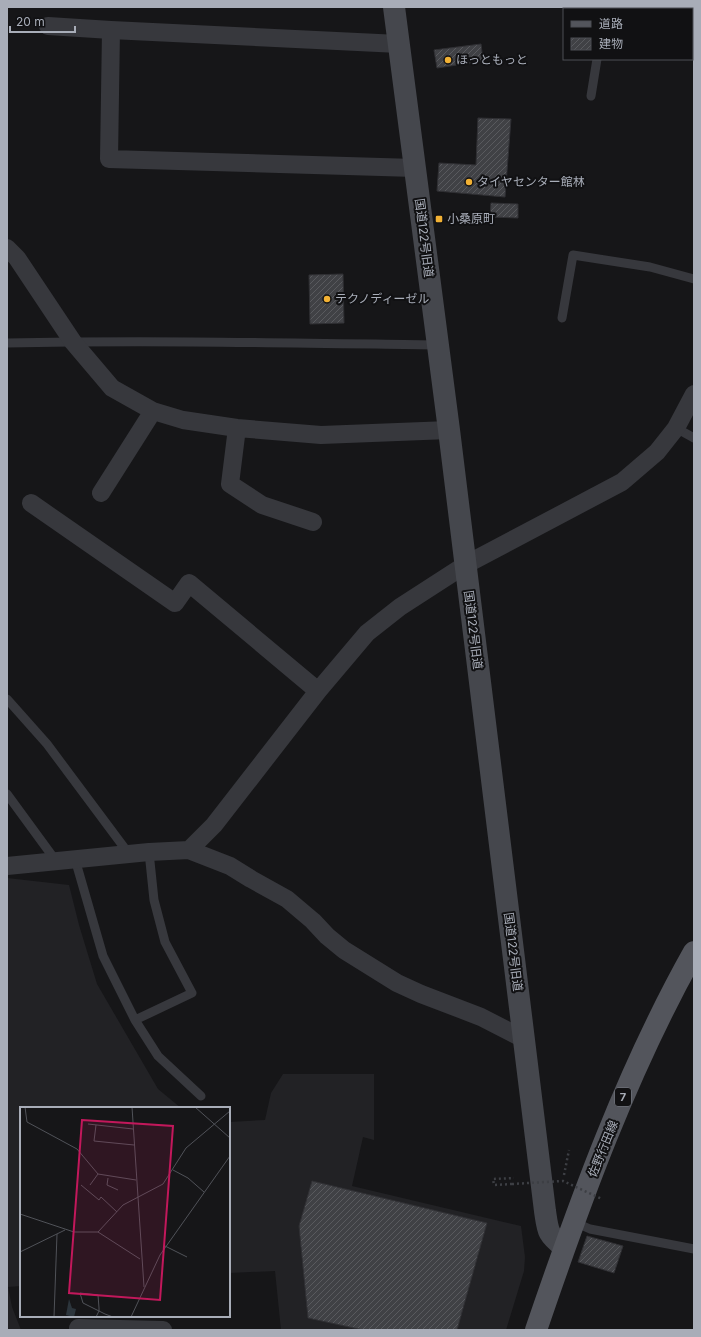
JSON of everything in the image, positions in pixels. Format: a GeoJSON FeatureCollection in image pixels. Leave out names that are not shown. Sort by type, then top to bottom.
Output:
{"type":"FeatureCollection","features":[{"type":"Feature","properties":{"kind":"main road","name":"佐野行田線"},"geometry":{"type":"LineString","coordinates":[[536,1330],[564,1247],[627,1089],[671,993],[694,952]]}},
{"type":"Feature","properties":{"kind":"street","name":"国道122号旧道"},"geometry":{"type":"LineString","coordinates":[[394,7],[449,430],[547,1228],[552,1238],[564,1247]]}},
{"type":"Feature","properties":{"kind":"street"},"geometry":{"type":"LineString","coordinates":[[48,26],[399,44]]}},
{"type":"Feature","properties":{"kind":"street"},"geometry":{"type":"LineString","coordinates":[[111,30],[110,159],[415,168]]}},
{"type":"Feature","properties":{"kind":"street"},"geometry":{"type":"LineString","coordinates":[[7,248],[17,258],[73,342],[112,388],[153,411],[183,420],[236,428],[321,435],[449,430]]}},
{"type":"Feature","properties":{"kind":"street"},"geometry":{"type":"LineString","coordinates":[[189,850],[214,825],[318,691],[367,633],[400,607],[465,565],[622,482],[657,452],[676,428],[694,394]]}},
{"type":"Feature","properties":{"kind":"street"},"geometry":{"type":"LineString","coordinates":[[101,493],[153,411]]}},
{"type":"Feature","properties":{"kind":"street"},"geometry":{"type":"LineString","coordinates":[[236,428],[230,484],[262,504],[314,522]]}},
{"type":"Feature","properties":{"kind":"street"},"geometry":{"type":"LineString","coordinates":[[31,503],[175,603],[189,583],[318,691]]}},
{"type":"Feature","properties":{"kind":"street"},"geometry":{"type":"LineString","coordinates":[[7,866],[149,852],[189,850],[230,866],[287,899],[344,950],[398,983],[481,1018],[524,1039]]}},
{"type":"Feature","properties":{"kind":"street"},"geometry":{"type":"LineString","coordinates":[[79,1330],[78,1328],[163,1330]]}},
{"type":"Feature","properties":{"kind":"lane"},"geometry":{"type":"LineString","coordinates":[[591,96],[597,60]]}},
{"type":"Feature","properties":{"kind":"lane"},"geometry":{"type":"LineString","coordinates":[[562,318],[573,256],[650,267],[694,279]]}},
{"type":"Feature","properties":{"kind":"lane"},"geometry":{"type":"LineString","coordinates":[[7,343],[73,342],[438,345]]}},
{"type":"Feature","properties":{"kind":"lane"},"geometry":{"type":"LineString","coordinates":[[676,428],[694,438]]}},
{"type":"Feature","properties":{"kind":"lane"},"geometry":{"type":"LineString","coordinates":[[7,699],[47,744],[129,854]]}},
{"type":"Feature","properties":{"kind":"lane"},"geometry":{"type":"LineString","coordinates":[[7,794],[56,861]]}},
{"type":"Feature","properties":{"kind":"lane"},"geometry":{"type":"LineString","coordinates":[[135,1020],[192,993],[165,942],[154,900],[149,852]]}},
{"type":"Feature","properties":{"kind":"lane"},"geometry":{"type":"LineString","coordinates":[[75,859],[103,956],[135,1020],[158,1056],[201,1096]]}},
{"type":"Feature","properties":{"kind":"lane"},"geometry":{"type":"LineString","coordinates":[[574,1222],[590,1228],[694,1249]]}},
{"type":"Feature","properties":{"kind":"path"},"geometry":{"type":"LineString","coordinates":[[563,1181],[569,1150]]}},
{"type":"Feature","properties":{"kind":"path"},"geometry":{"type":"LineString","coordinates":[[514,1178],[493,1179],[494,1185],[563,1181],[602,1199]]}},
{"type":"Feature","properties":{"kind":"shaded area"},"geometry":{"type":"Polygon","coordinates":[[[7,878],[69,885],[79,925],[97,984],[158,1089],[180,1107],[20,1107],[20,1286],[8,1287],[12,1307],[21,1330],[7,1330],[7,878]]]}},
{"type":"Feature","properties":{"kind":"shaded area"},"geometry":{"type":"Polygon","coordinates":[[[283,1074],[374,1074],[374,1140],[363,1137],[352,1186],[521,1226],[525,1257],[524,1271],[506,1330],[281,1330],[275,1271],[230,1273],[230,1122],[265,1120],[271,1093],[283,1074]]]}},
{"type":"Feature","properties":{"kind":"building"},"geometry":{"type":"Polygon","coordinates":[[[481,44],[483,61],[437,68],[434,50],[481,44]]]}},
{"type":"Feature","properties":{"kind":"building"},"geometry":{"type":"Polygon","coordinates":[[[478,118],[511,119],[505,197],[437,191],[439,163],[476,165],[478,118]]]}},
{"type":"Feature","properties":{"kind":"building"},"geometry":{"type":"Polygon","coordinates":[[[491,203],[518,204],[518,218],[490,217],[491,203]]]}},
{"type":"Feature","properties":{"kind":"building","name":"テクノディーゼル"},"geometry":{"type":"Polygon","coordinates":[[[343,274],[344,323],[310,324],[309,275],[343,274]]]}},
{"type":"Feature","properties":{"kind":"building"},"geometry":{"type":"Polygon","coordinates":[[[312,1181],[487,1223],[457,1330],[363,1330],[308,1318],[299,1226],[312,1181]]]}},
{"type":"Feature","properties":{"kind":"building"},"geometry":{"type":"Polygon","coordinates":[[[587,1236],[623,1246],[614,1273],[578,1262],[587,1236]]]}},
{"type":"Feature","properties":{"kind":"place","name":"ほっともっと"},"geometry":{"type":"Point","coordinates":[448,60]}},
{"type":"Feature","properties":{"kind":"place","name":"タイヤセンター館林"},"geometry":{"type":"Point","coordinates":[469,182]}},
{"type":"Feature","properties":{"kind":"place","name":"小桑原町"},"geometry":{"type":"Point","coordinates":[439,219]}},
{"type":"Feature","properties":{"kind":"place","name":"テクノディーゼル"},"geometry":{"type":"Point","coordinates":[327,299]}}]}
